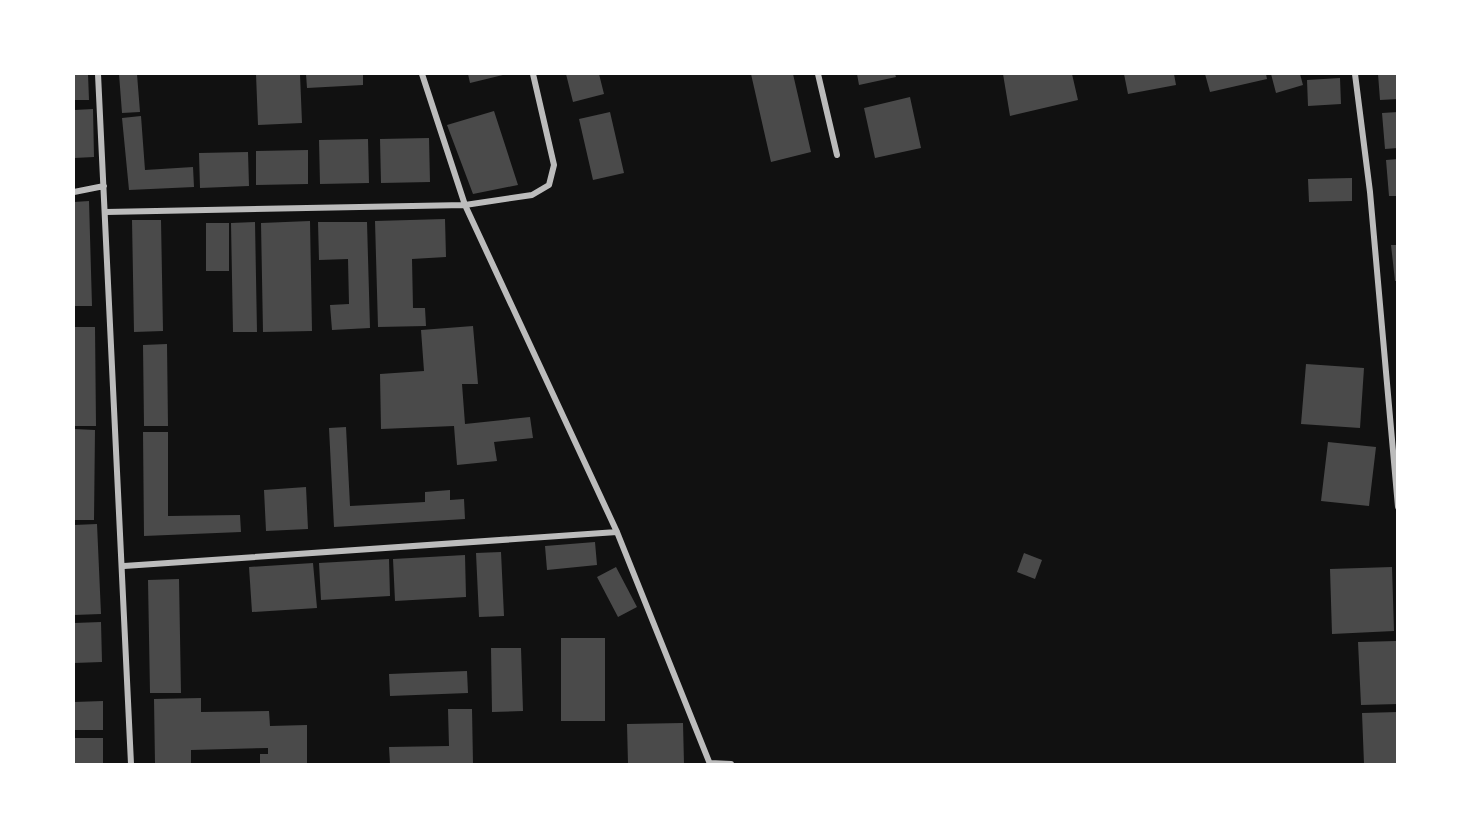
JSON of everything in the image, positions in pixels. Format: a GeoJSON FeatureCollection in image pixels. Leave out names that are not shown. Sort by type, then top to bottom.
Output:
{"type":"FeatureCollection","features":[{"type":"Feature","properties":{"kind":"street"},"geometry":{"type":"LineString","coordinates":[[98,74],[124,566],[131,765]]}},
{"type":"Feature","properties":{"kind":"street"},"geometry":{"type":"LineString","coordinates":[[422,74],[465,205],[617,532],[710,764],[730,765]]}},
{"type":"Feature","properties":{"kind":"street"},"geometry":{"type":"LineString","coordinates":[[106,212],[465,205],[532,195],[549,185],[554,165],[533,74]]}},
{"type":"Feature","properties":{"kind":"street"},"geometry":{"type":"LineString","coordinates":[[818,74],[837,155]]}},
{"type":"Feature","properties":{"kind":"street"},"geometry":{"type":"LineString","coordinates":[[1355,74],[1370,192],[1398,507]]}},
{"type":"Feature","properties":{"kind":"street"},"geometry":{"type":"LineString","coordinates":[[74,192],[104,186]]}},
{"type":"Feature","properties":{"kind":"street"},"geometry":{"type":"LineString","coordinates":[[124,566],[617,532]]}},
{"type":"Feature","properties":{"kind":"building"},"geometry":{"type":"Polygon","coordinates":[[[74,74],[88,74],[89,100],[74,100],[74,74]]]}},
{"type":"Feature","properties":{"kind":"building"},"geometry":{"type":"Polygon","coordinates":[[[119,74],[137,74],[140,112],[122,113],[119,74]]]}},
{"type":"Feature","properties":{"kind":"building"},"geometry":{"type":"Polygon","coordinates":[[[256,74],[300,74],[302,123],[258,125],[256,74]]]}},
{"type":"Feature","properties":{"kind":"building"},"geometry":{"type":"Polygon","coordinates":[[[306,74],[363,74],[363,85],[307,88],[306,74]]]}},
{"type":"Feature","properties":{"kind":"building"},"geometry":{"type":"Polygon","coordinates":[[[468,74],[507,74],[470,83],[468,74]]]}},
{"type":"Feature","properties":{"kind":"building"},"geometry":{"type":"Polygon","coordinates":[[[566,74],[599,74],[604,94],[573,102],[566,74]]]}},
{"type":"Feature","properties":{"kind":"building"},"geometry":{"type":"Polygon","coordinates":[[[751,74],[793,74],[811,152],[771,162],[751,74]]]}},
{"type":"Feature","properties":{"kind":"building"},"geometry":{"type":"Polygon","coordinates":[[[857,74],[895,74],[896,77],[859,85],[857,74]]]}},
{"type":"Feature","properties":{"kind":"building"},"geometry":{"type":"Polygon","coordinates":[[[1003,74],[1072,74],[1078,100],[1010,116],[1003,74]]]}},
{"type":"Feature","properties":{"kind":"building"},"geometry":{"type":"Polygon","coordinates":[[[1124,74],[1174,74],[1176,85],[1128,94],[1124,74]]]}},
{"type":"Feature","properties":{"kind":"building"},"geometry":{"type":"Polygon","coordinates":[[[1205,74],[1266,74],[1267,79],[1210,92],[1205,74]]]}},
{"type":"Feature","properties":{"kind":"building"},"geometry":{"type":"Polygon","coordinates":[[[1271,74],[1300,74],[1303,85],[1276,93],[1271,74]]]}},
{"type":"Feature","properties":{"kind":"building"},"geometry":{"type":"Polygon","coordinates":[[[1378,74],[1398,74],[1398,99],[1380,100],[1378,74]]]}},
{"type":"Feature","properties":{"kind":"building"},"geometry":{"type":"Polygon","coordinates":[[[1340,78],[1341,104],[1308,106],[1307,80],[1340,78]]]}},
{"type":"Feature","properties":{"kind":"building"},"geometry":{"type":"Polygon","coordinates":[[[910,97],[921,148],[875,158],[864,108],[910,97]]]}},
{"type":"Feature","properties":{"kind":"building"},"geometry":{"type":"Polygon","coordinates":[[[93,109],[94,157],[74,158],[74,110],[93,109]]]}},
{"type":"Feature","properties":{"kind":"building"},"geometry":{"type":"Polygon","coordinates":[[[494,111],[518,185],[473,194],[447,125],[494,111]]]}},
{"type":"Feature","properties":{"kind":"building"},"geometry":{"type":"Polygon","coordinates":[[[610,112],[624,173],[593,180],[579,119],[610,112]]]}},
{"type":"Feature","properties":{"kind":"building"},"geometry":{"type":"Polygon","coordinates":[[[1398,112],[1398,148],[1385,149],[1382,113],[1398,112]]]}},
{"type":"Feature","properties":{"kind":"building"},"geometry":{"type":"Polygon","coordinates":[[[141,116],[145,170],[193,167],[194,187],[129,190],[122,118],[141,116]]]}},
{"type":"Feature","properties":{"kind":"building"},"geometry":{"type":"Polygon","coordinates":[[[429,138],[430,182],[381,183],[380,139],[429,138]]]}},
{"type":"Feature","properties":{"kind":"building"},"geometry":{"type":"Polygon","coordinates":[[[368,139],[369,183],[320,184],[319,140],[368,139]]]}},
{"type":"Feature","properties":{"kind":"building"},"geometry":{"type":"Polygon","coordinates":[[[308,150],[308,184],[256,185],[256,151],[308,150]]]}},
{"type":"Feature","properties":{"kind":"building"},"geometry":{"type":"Polygon","coordinates":[[[248,152],[249,186],[200,188],[199,153],[248,152]]]}},
{"type":"Feature","properties":{"kind":"building"},"geometry":{"type":"Polygon","coordinates":[[[1398,159],[1398,196],[1389,196],[1386,160],[1398,159]]]}},
{"type":"Feature","properties":{"kind":"building"},"geometry":{"type":"Polygon","coordinates":[[[1352,178],[1352,201],[1309,202],[1308,179],[1352,178]]]}},
{"type":"Feature","properties":{"kind":"building"},"geometry":{"type":"Polygon","coordinates":[[[89,201],[92,306],[74,306],[74,202],[89,201]]]}},
{"type":"Feature","properties":{"kind":"building"},"geometry":{"type":"Polygon","coordinates":[[[445,219],[446,257],[412,259],[413,308],[425,308],[426,326],[378,327],[375,221],[445,219]]]}},
{"type":"Feature","properties":{"kind":"building"},"geometry":{"type":"Polygon","coordinates":[[[132,220],[161,220],[163,331],[134,332],[132,220]]]}},
{"type":"Feature","properties":{"kind":"building"},"geometry":{"type":"Polygon","coordinates":[[[310,221],[312,331],[263,332],[261,223],[310,221]]]}},
{"type":"Feature","properties":{"kind":"building"},"geometry":{"type":"Polygon","coordinates":[[[255,222],[257,332],[233,332],[231,223],[255,222]]]}},
{"type":"Feature","properties":{"kind":"building"},"geometry":{"type":"Polygon","coordinates":[[[318,222],[367,222],[370,328],[332,330],[330,305],[349,304],[348,259],[319,260],[318,222]]]}},
{"type":"Feature","properties":{"kind":"building"},"geometry":{"type":"Polygon","coordinates":[[[206,223],[229,223],[229,271],[206,271],[206,223]]]}},
{"type":"Feature","properties":{"kind":"building"},"geometry":{"type":"Polygon","coordinates":[[[1391,245],[1398,245],[1398,281],[1395,281],[1391,245]]]}},
{"type":"Feature","properties":{"kind":"building"},"geometry":{"type":"Polygon","coordinates":[[[473,326],[478,384],[462,384],[465,424],[530,417],[533,438],[494,442],[497,461],[457,465],[454,426],[381,429],[380,374],[424,371],[421,330],[473,326]]]}},
{"type":"Feature","properties":{"kind":"building"},"geometry":{"type":"Polygon","coordinates":[[[74,327],[95,327],[96,426],[74,426],[74,327]]]}},
{"type":"Feature","properties":{"kind":"building"},"geometry":{"type":"Polygon","coordinates":[[[167,344],[168,426],[144,426],[143,345],[167,344]]]}},
{"type":"Feature","properties":{"kind":"building"},"geometry":{"type":"Polygon","coordinates":[[[1306,364],[1364,368],[1360,428],[1301,424],[1306,364]]]}},
{"type":"Feature","properties":{"kind":"building"},"geometry":{"type":"Polygon","coordinates":[[[346,427],[350,506],[425,502],[425,492],[450,490],[450,500],[464,499],[465,519],[334,527],[329,428],[346,427]]]}},
{"type":"Feature","properties":{"kind":"building"},"geometry":{"type":"Polygon","coordinates":[[[74,429],[95,430],[94,520],[74,520],[74,429]]]}},
{"type":"Feature","properties":{"kind":"building"},"geometry":{"type":"Polygon","coordinates":[[[143,432],[168,432],[168,516],[240,515],[241,532],[144,536],[143,432]]]}},
{"type":"Feature","properties":{"kind":"building"},"geometry":{"type":"Polygon","coordinates":[[[1328,442],[1376,447],[1369,506],[1321,501],[1328,442]]]}},
{"type":"Feature","properties":{"kind":"building"},"geometry":{"type":"Polygon","coordinates":[[[306,487],[308,529],[266,531],[264,490],[306,487]]]}},
{"type":"Feature","properties":{"kind":"building"},"geometry":{"type":"Polygon","coordinates":[[[97,524],[101,614],[74,615],[74,525],[97,524]]]}},
{"type":"Feature","properties":{"kind":"building"},"geometry":{"type":"Polygon","coordinates":[[[595,542],[597,565],[547,570],[545,546],[595,542]]]}},
{"type":"Feature","properties":{"kind":"building"},"geometry":{"type":"Polygon","coordinates":[[[501,552],[504,616],[479,617],[476,553],[501,552]]]}},
{"type":"Feature","properties":{"kind":"building"},"geometry":{"type":"Polygon","coordinates":[[[1024,553],[1042,560],[1035,579],[1017,572],[1024,553]]]}},
{"type":"Feature","properties":{"kind":"building"},"geometry":{"type":"Polygon","coordinates":[[[465,555],[466,597],[395,601],[393,559],[465,555]]]}},
{"type":"Feature","properties":{"kind":"building"},"geometry":{"type":"Polygon","coordinates":[[[389,559],[390,596],[321,600],[319,563],[389,559]]]}},
{"type":"Feature","properties":{"kind":"building"},"geometry":{"type":"Polygon","coordinates":[[[313,563],[317,608],[252,612],[249,567],[313,563]]]}},
{"type":"Feature","properties":{"kind":"building"},"geometry":{"type":"Polygon","coordinates":[[[616,567],[637,607],[618,617],[597,577],[616,567]]]}},
{"type":"Feature","properties":{"kind":"building"},"geometry":{"type":"Polygon","coordinates":[[[1392,567],[1394,631],[1332,634],[1330,569],[1392,567]]]}},
{"type":"Feature","properties":{"kind":"building"},"geometry":{"type":"Polygon","coordinates":[[[179,579],[181,693],[150,693],[148,580],[179,579]]]}},
{"type":"Feature","properties":{"kind":"building"},"geometry":{"type":"Polygon","coordinates":[[[101,622],[102,662],[74,663],[74,623],[101,622]]]}},
{"type":"Feature","properties":{"kind":"building"},"geometry":{"type":"Polygon","coordinates":[[[561,638],[605,638],[605,721],[561,721],[561,638]]]}},
{"type":"Feature","properties":{"kind":"building"},"geometry":{"type":"Polygon","coordinates":[[[1396,641],[1398,704],[1361,705],[1358,642],[1396,641]]]}},
{"type":"Feature","properties":{"kind":"building"},"geometry":{"type":"Polygon","coordinates":[[[491,648],[521,648],[523,711],[492,712],[491,648]]]}},
{"type":"Feature","properties":{"kind":"building"},"geometry":{"type":"Polygon","coordinates":[[[467,671],[468,693],[390,696],[389,674],[467,671]]]}},
{"type":"Feature","properties":{"kind":"building"},"geometry":{"type":"Polygon","coordinates":[[[201,698],[201,712],[269,711],[270,726],[307,725],[307,764],[260,764],[260,754],[268,754],[268,748],[191,750],[191,764],[155,764],[154,699],[201,698]]]}},
{"type":"Feature","properties":{"kind":"building"},"geometry":{"type":"Polygon","coordinates":[[[103,701],[103,730],[74,730],[74,702],[103,701]]]}},
{"type":"Feature","properties":{"kind":"building"},"geometry":{"type":"Polygon","coordinates":[[[448,709],[472,709],[473,764],[390,764],[389,747],[449,746],[448,709]]]}},
{"type":"Feature","properties":{"kind":"building"},"geometry":{"type":"Polygon","coordinates":[[[1398,712],[1398,764],[1364,764],[1362,713],[1398,712]]]}},
{"type":"Feature","properties":{"kind":"building"},"geometry":{"type":"Polygon","coordinates":[[[683,723],[684,764],[628,764],[627,724],[683,723]]]}},
{"type":"Feature","properties":{"kind":"building"},"geometry":{"type":"Polygon","coordinates":[[[74,738],[103,738],[103,764],[74,764],[74,738]]]}}]}
